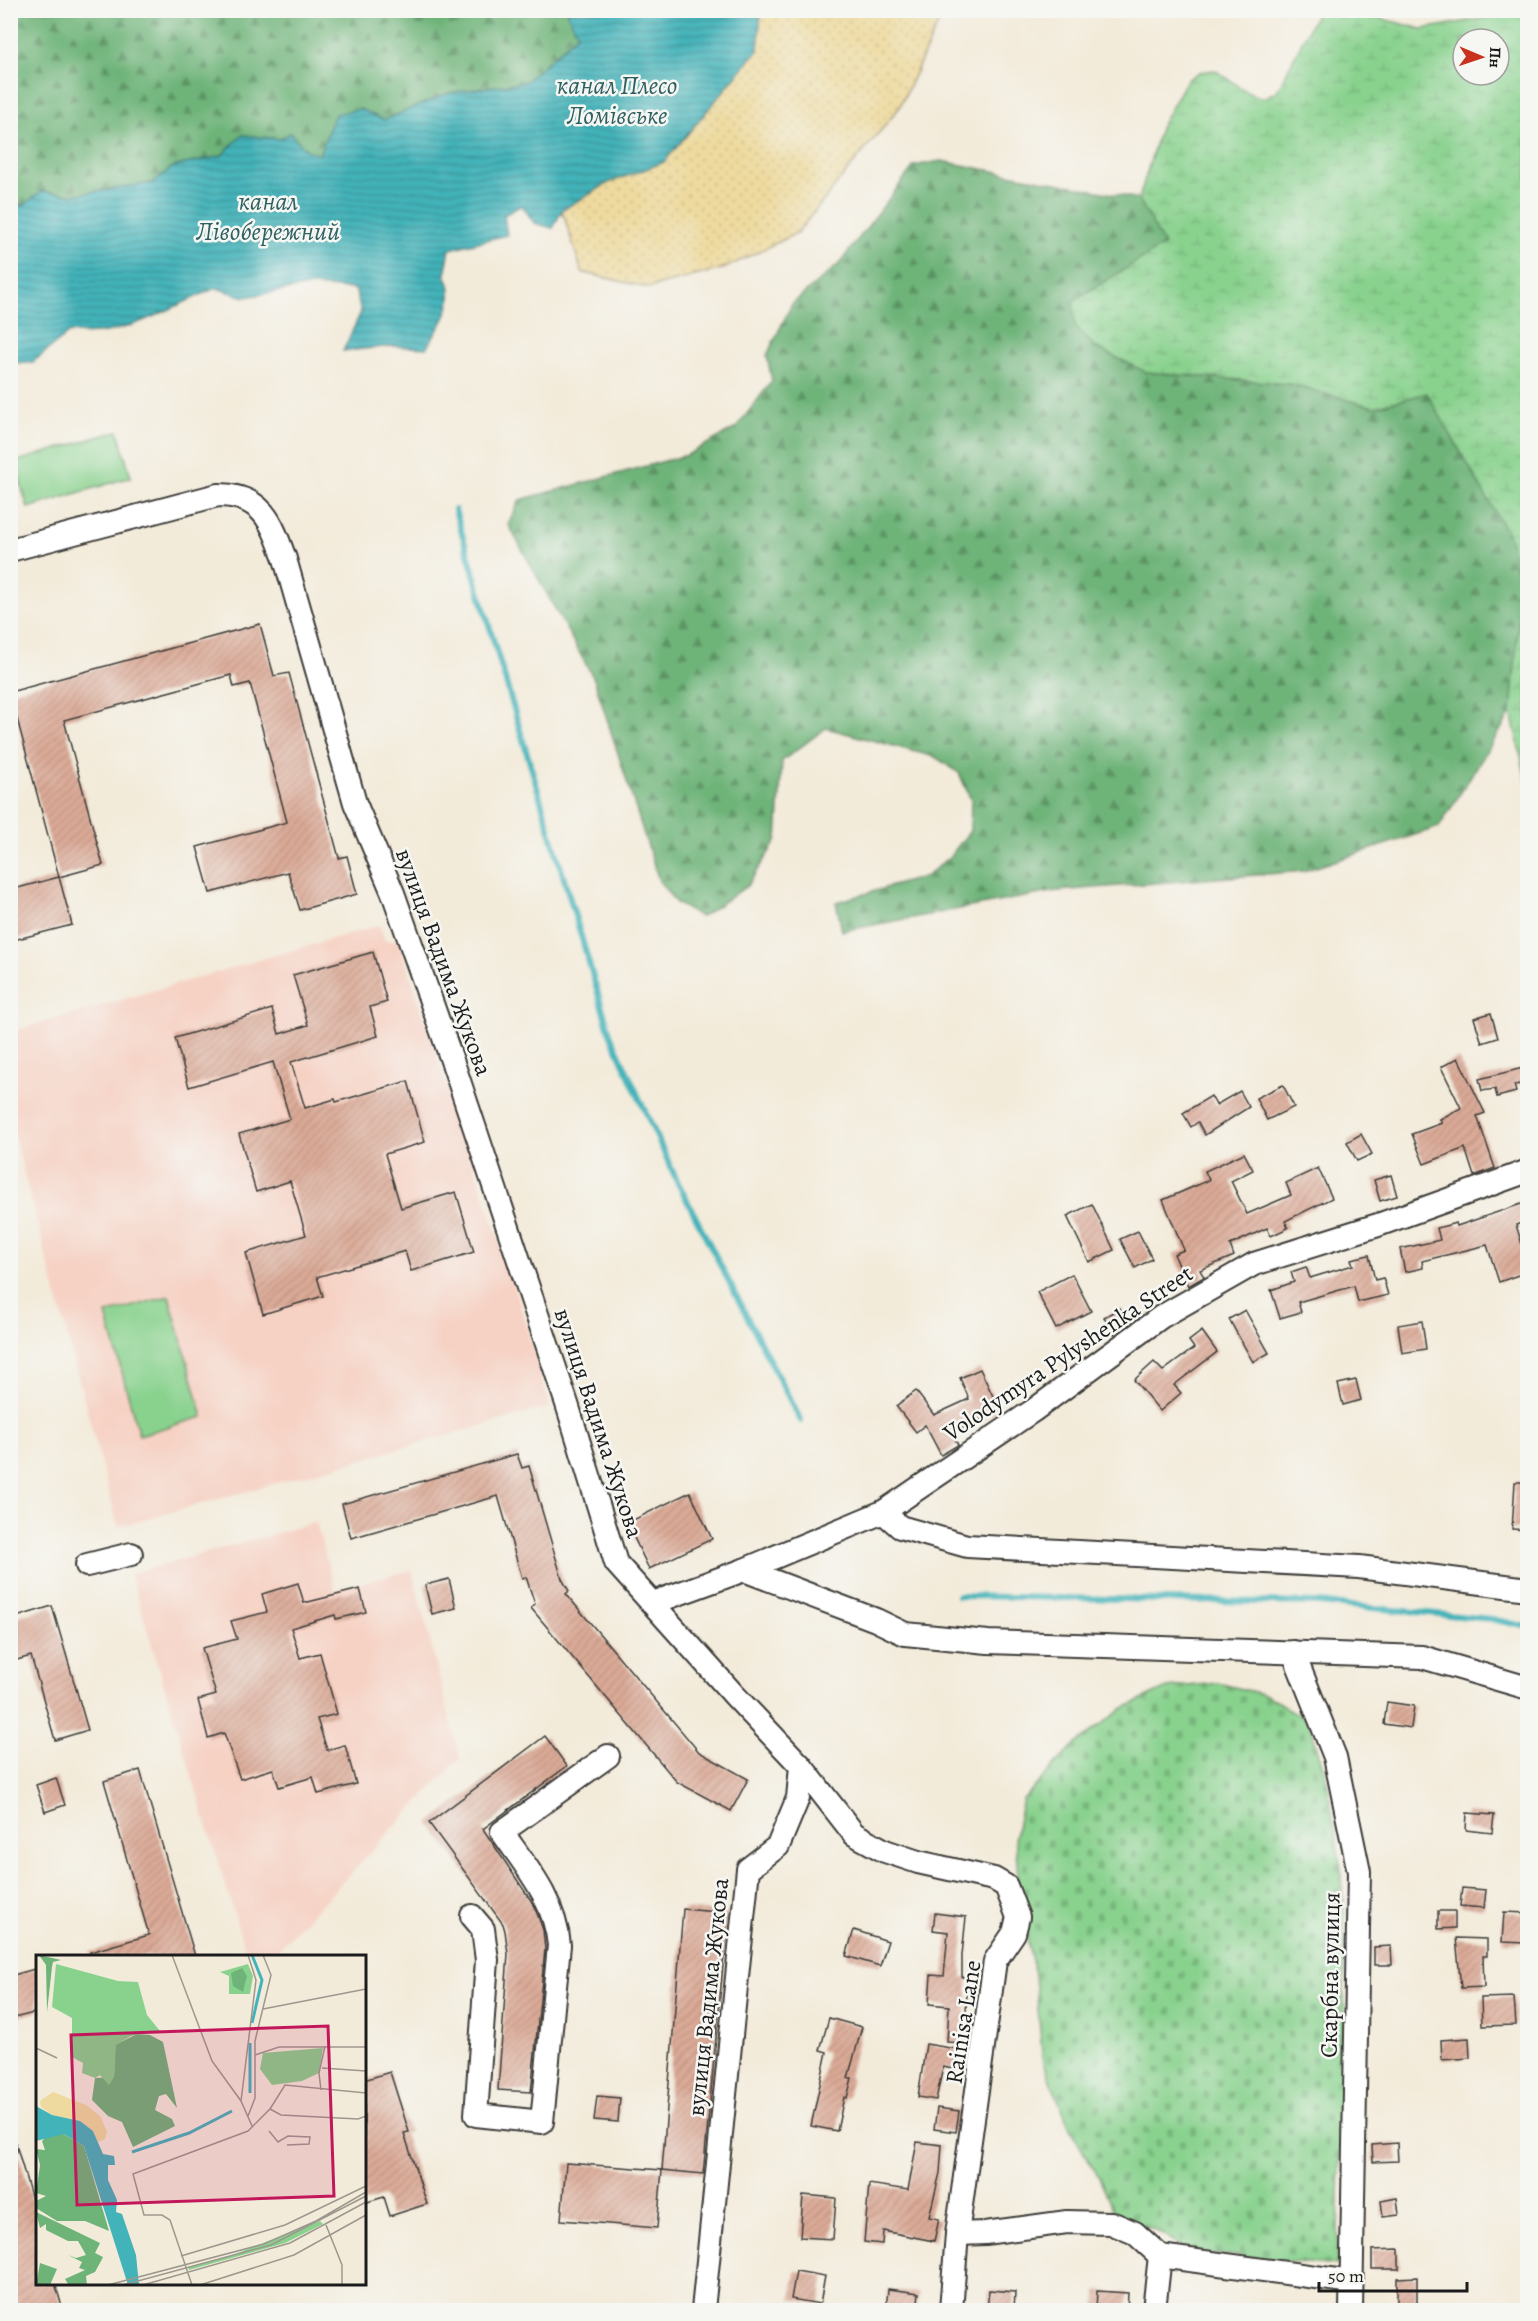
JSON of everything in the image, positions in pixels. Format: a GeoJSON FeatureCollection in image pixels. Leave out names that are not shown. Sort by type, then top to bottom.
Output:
{"type":"FeatureCollection","features":[{"type":"Feature","properties":{"kind":"street","name":"вулиця Вадима Жукова"},"geometry":{"type":"LineString","coordinates":[[10,550],[218,495],[247,499],[272,524],[285,559],[355,803],[393,893],[455,1069],[567,1404],[616,1563],[801,1766],[798,1798],[778,1846],[748,1869],[703,2310]]}},
{"type":"Feature","properties":{"kind":"street","name":"Volodymyra Pylyshenka Street"},"geometry":{"type":"LineString","coordinates":[[653,1603],[744,1570],[883,1512],[1034,1410],[1161,1317],[1254,1264],[1378,1225],[1527,1171]]}},
{"type":"Feature","properties":{"kind":"street"},"geometry":{"type":"LineString","coordinates":[[883,1512],[900,1527],[967,1546],[1359,1567],[1527,1589]]}},
{"type":"Feature","properties":{"kind":"street"},"geometry":{"type":"LineString","coordinates":[[87,1565],[131,1554]]}},
{"type":"Feature","properties":{"kind":"street"},"geometry":{"type":"LineString","coordinates":[[744,1570],[876,1620],[905,1634],[988,1642],[1422,1657],[1527,1688]]}},
{"type":"Feature","properties":{"kind":"street","name":"Скарбна вулиця"},"geometry":{"type":"LineString","coordinates":[[1293,1652],[1335,1757],[1359,1872],[1351,2310]]}},
{"type":"Feature","properties":{"kind":"street"},"geometry":{"type":"LineString","coordinates":[[472,1916],[483,1929],[487,1960],[476,2115],[542,2122],[559,1945],[557,1924],[546,1894],[502,1832],[608,1756]]}},
{"type":"Feature","properties":{"kind":"street","name":"Rainisa Lane"},"geometry":{"type":"LineString","coordinates":[[801,1766],[854,1834],[885,1851],[918,1862],[994,1879],[1006,1886],[1018,1917],[1014,1933],[995,1961],[957,2234],[951,2310]]}},
{"type":"Feature","properties":{"kind":"street"},"geometry":{"type":"LineString","coordinates":[[957,2234],[985,2233],[1067,2222],[1111,2223],[1135,2233],[1160,2256],[1352,2282]]}},
{"type":"Feature","properties":{"kind":"street"},"geometry":{"type":"LineString","coordinates":[[1154,2310],[1160,2256]]}},
{"type":"Feature","properties":{"kind":"shaded area"},"geometry":{"type":"Polygon","coordinates":[[[380,925],[385,941],[399,941],[516,1292],[550,1407],[118,1527],[11,1124],[10,1032],[380,925]]]}},
{"type":"Feature","properties":{"kind":"shaded area"},"geometry":{"type":"Polygon","coordinates":[[[316,1522],[335,1590],[412,1570],[460,1758],[273,1955],[247,1955],[130,1574],[316,1522]]]}},
{"type":"Feature","properties":{"kind":"green space"},"geometry":{"type":"Polygon","coordinates":[[[568,10],[568,15],[578,34],[525,82],[449,93],[383,121],[360,109],[319,156],[305,149],[290,133],[281,139],[242,135],[221,156],[173,167],[152,183],[74,195],[42,191],[23,206],[11,204],[10,11],[568,10]]]}},
{"type":"Feature","properties":{"kind":"green space"},"geometry":{"type":"Polygon","coordinates":[[[1318,10],[1352,11],[1422,29],[1527,11],[1527,783],[1511,713],[1521,592],[1510,538],[1427,393],[1374,407],[1289,384],[1146,372],[1095,347],[1075,326],[1073,301],[1164,245],[1139,199],[1160,128],[1187,80],[1199,72],[1215,70],[1251,94],[1264,98],[1277,91],[1318,10]]]}},
{"type":"Feature","properties":{"kind":"green space"},"geometry":{"type":"Polygon","coordinates":[[[941,161],[1139,199],[1164,245],[1094,347],[1146,372],[1289,384],[1374,407],[1427,393],[1510,538],[1521,592],[1511,713],[1439,827],[1304,871],[1057,891],[842,931],[836,902],[927,876],[951,855],[970,831],[971,800],[959,773],[935,757],[826,728],[782,761],[777,840],[747,886],[701,917],[676,903],[659,881],[594,679],[508,524],[520,500],[687,455],[736,428],[772,381],[767,355],[792,304],[839,264],[914,166],[941,161]]]}},
{"type":"Feature","properties":{"kind":"green space"},"geometry":{"type":"Polygon","coordinates":[[[118,431],[131,477],[28,508],[14,462],[118,431]]]}},
{"type":"Feature","properties":{"kind":"green space"},"geometry":{"type":"Polygon","coordinates":[[[169,1296],[203,1417],[139,1435],[106,1314],[169,1296]]]}},
{"type":"Feature","properties":{"kind":"green space"},"geometry":{"type":"Polygon","coordinates":[[[1218,1683],[1266,1695],[1309,1721],[1327,1781],[1342,1876],[1344,1906],[1344,2032],[1337,2266],[1189,2251],[1153,2229],[1118,2220],[1100,2179],[1071,2131],[1043,2063],[1035,1976],[1020,1904],[1015,1836],[1023,1799],[1073,1746],[1122,1709],[1167,1688],[1218,1683]]]}},
{"type":"Feature","properties":{"kind":"sand"},"geometry":{"type":"Polygon","coordinates":[[[761,11],[944,11],[899,108],[797,233],[725,268],[648,288],[582,272],[562,210],[608,183],[664,162],[758,50],[761,11]]]}},
{"type":"Feature","properties":{"kind":"water"},"geometry":{"type":"Polygon","coordinates":[[[568,11],[761,11],[758,50],[664,162],[608,183],[562,210],[553,228],[534,223],[522,205],[504,215],[507,235],[450,249],[445,275],[449,284],[449,304],[442,322],[426,348],[393,346],[343,351],[361,312],[355,289],[311,286],[245,297],[216,288],[163,313],[126,327],[108,332],[70,332],[33,362],[11,363],[11,204],[23,206],[42,191],[74,195],[152,183],[173,167],[221,156],[242,135],[280,139],[290,133],[305,149],[319,155],[335,114],[360,109],[384,120],[449,93],[525,82],[578,34],[568,11]]]}},
{"type":"Feature","properties":{"kind":"building"},"geometry":{"type":"Polygon","coordinates":[[[260,624],[274,676],[289,673],[339,858],[347,856],[357,894],[300,910],[288,872],[210,893],[197,847],[287,822],[250,683],[234,687],[231,675],[64,720],[103,865],[59,877],[10,692],[260,624]]]}},
{"type":"Feature","properties":{"kind":"building"},"geometry":{"type":"Polygon","coordinates":[[[59,877],[72,925],[10,941],[10,890],[59,877]]]}},
{"type":"Feature","properties":{"kind":"building"},"geometry":{"type":"Polygon","coordinates":[[[373,952],[387,1002],[370,1007],[378,1036],[291,1062],[305,1108],[335,1099],[336,1102],[408,1081],[425,1142],[385,1154],[401,1208],[456,1192],[474,1252],[411,1271],[405,1251],[317,1277],[323,1296],[263,1314],[246,1253],[306,1235],[290,1181],[256,1192],[239,1134],[290,1119],[273,1062],[189,1087],[175,1038],[272,1009],[279,1034],[308,1025],[293,975],[373,952]]]}},
{"type":"Feature","properties":{"kind":"building"},"geometry":{"type":"Polygon","coordinates":[[[1491,1013],[1498,1038],[1482,1043],[1474,1018],[1491,1013]]]}},
{"type":"Feature","properties":{"kind":"building"},"geometry":{"type":"Polygon","coordinates":[[[1458,1058],[1485,1113],[1477,1116],[1495,1168],[1474,1176],[1465,1148],[1424,1164],[1412,1134],[1442,1123],[1440,1119],[1461,1108],[1441,1067],[1458,1058]]]}},
{"type":"Feature","properties":{"kind":"building"},"geometry":{"type":"Polygon","coordinates":[[[1527,1067],[1527,1083],[1514,1085],[1516,1092],[1497,1097],[1495,1089],[1482,1091],[1479,1079],[1527,1067]]]}},
{"type":"Feature","properties":{"kind":"building"},"geometry":{"type":"Polygon","coordinates":[[[1283,1085],[1294,1107],[1267,1120],[1256,1098],[1283,1085]]]}},
{"type":"Feature","properties":{"kind":"building"},"geometry":{"type":"Polygon","coordinates":[[[1240,1091],[1249,1107],[1205,1135],[1198,1122],[1191,1127],[1183,1113],[1211,1096],[1216,1105],[1240,1091]]]}},
{"type":"Feature","properties":{"kind":"building"},"geometry":{"type":"Polygon","coordinates":[[[1361,1134],[1372,1154],[1357,1161],[1347,1142],[1361,1134]]]}},
{"type":"Feature","properties":{"kind":"building"},"geometry":{"type":"Polygon","coordinates":[[[1244,1153],[1253,1170],[1231,1181],[1247,1214],[1291,1195],[1286,1183],[1318,1168],[1332,1198],[1285,1221],[1288,1228],[1271,1236],[1267,1228],[1230,1245],[1234,1256],[1200,1270],[1204,1277],[1188,1286],[1174,1254],[1184,1250],[1163,1200],[1209,1180],[1205,1171],[1244,1153]]]}},
{"type":"Feature","properties":{"kind":"building"},"geometry":{"type":"Polygon","coordinates":[[[1391,1175],[1397,1196],[1380,1201],[1374,1180],[1391,1175]]]}},
{"type":"Feature","properties":{"kind":"building"},"geometry":{"type":"Polygon","coordinates":[[[1527,1202],[1527,1221],[1516,1225],[1527,1260],[1527,1272],[1499,1282],[1487,1245],[1422,1261],[1423,1268],[1405,1272],[1400,1249],[1440,1240],[1437,1228],[1456,1223],[1457,1226],[1527,1202]]]}},
{"type":"Feature","properties":{"kind":"building"},"geometry":{"type":"Polygon","coordinates":[[[1092,1204],[1114,1250],[1089,1262],[1067,1216],[1092,1204]]]}},
{"type":"Feature","properties":{"kind":"building"},"geometry":{"type":"Polygon","coordinates":[[[1138,1231],[1152,1259],[1135,1268],[1120,1239],[1138,1231]]]}},
{"type":"Feature","properties":{"kind":"building"},"geometry":{"type":"Polygon","coordinates":[[[1369,1255],[1375,1280],[1383,1278],[1388,1295],[1358,1302],[1354,1286],[1298,1302],[1301,1312],[1280,1318],[1271,1290],[1294,1282],[1291,1272],[1306,1267],[1310,1278],[1353,1265],[1351,1259],[1369,1255]]]}},
{"type":"Feature","properties":{"kind":"building"},"geometry":{"type":"Polygon","coordinates":[[[1072,1274],[1091,1311],[1056,1329],[1037,1292],[1072,1274]]]}},
{"type":"Feature","properties":{"kind":"building"},"geometry":{"type":"Polygon","coordinates":[[[1120,1308],[1129,1324],[1114,1334],[1104,1317],[1120,1308]]]}},
{"type":"Feature","properties":{"kind":"building"},"geometry":{"type":"Polygon","coordinates":[[[1245,1310],[1269,1353],[1253,1362],[1229,1319],[1245,1310]]]}},
{"type":"Feature","properties":{"kind":"building"},"geometry":{"type":"Polygon","coordinates":[[[1422,1321],[1426,1349],[1402,1353],[1398,1325],[1422,1321]]]}},
{"type":"Feature","properties":{"kind":"building"},"geometry":{"type":"Polygon","coordinates":[[[1202,1331],[1217,1352],[1174,1385],[1181,1393],[1160,1411],[1134,1380],[1154,1362],[1163,1371],[1194,1348],[1189,1341],[1202,1331]]]}},
{"type":"Feature","properties":{"kind":"building"},"geometry":{"type":"Polygon","coordinates":[[[980,1369],[1000,1411],[952,1433],[958,1445],[941,1455],[925,1425],[916,1432],[896,1406],[916,1391],[934,1415],[969,1399],[960,1378],[980,1369]]]}},
{"type":"Feature","properties":{"kind":"building"},"geometry":{"type":"Polygon","coordinates":[[[1356,1380],[1361,1400],[1343,1405],[1338,1384],[1356,1380]]]}},
{"type":"Feature","properties":{"kind":"building"},"geometry":{"type":"Polygon","coordinates":[[[517,1454],[522,1468],[529,1466],[562,1579],[569,1591],[566,1594],[699,1752],[748,1779],[731,1811],[677,1782],[531,1608],[535,1604],[526,1577],[522,1578],[498,1496],[351,1538],[342,1504],[517,1454]]]}},
{"type":"Feature","properties":{"kind":"building"},"geometry":{"type":"Polygon","coordinates":[[[1515,1482],[1527,1482],[1527,1530],[1512,1529],[1515,1482]]]}},
{"type":"Feature","properties":{"kind":"building"},"geometry":{"type":"Polygon","coordinates":[[[690,1492],[712,1539],[649,1569],[627,1523],[690,1492]]]}},
{"type":"Feature","properties":{"kind":"building"},"geometry":{"type":"Polygon","coordinates":[[[449,1579],[456,1608],[432,1614],[425,1585],[449,1579]]]}},
{"type":"Feature","properties":{"kind":"building"},"geometry":{"type":"Polygon","coordinates":[[[298,1583],[304,1603],[360,1589],[366,1612],[336,1619],[335,1615],[291,1628],[300,1658],[320,1653],[337,1714],[317,1719],[327,1750],[345,1745],[356,1784],[318,1794],[313,1777],[279,1787],[273,1769],[240,1779],[224,1733],[208,1738],[198,1700],[216,1695],[202,1648],[237,1639],[231,1621],[267,1612],[262,1594],[298,1583]]]}},
{"type":"Feature","properties":{"kind":"building"},"geometry":{"type":"Polygon","coordinates":[[[52,1606],[88,1730],[55,1740],[31,1656],[10,1662],[10,1619],[52,1606]]]}},
{"type":"Feature","properties":{"kind":"building"},"geometry":{"type":"Polygon","coordinates":[[[1387,1702],[1414,1706],[1411,1728],[1384,1724],[1387,1702]]]}},
{"type":"Feature","properties":{"kind":"building"},"geometry":{"type":"Polygon","coordinates":[[[545,1736],[567,1766],[483,1829],[534,1905],[543,1930],[545,1949],[531,2092],[498,2090],[508,1954],[505,1931],[503,1924],[429,1823],[545,1736]]]}},
{"type":"Feature","properties":{"kind":"building"},"geometry":{"type":"Polygon","coordinates":[[[140,1770],[195,1955],[91,1955],[90,1952],[149,1935],[104,1781],[140,1770]]]}},
{"type":"Feature","properties":{"kind":"building"},"geometry":{"type":"Polygon","coordinates":[[[56,1778],[65,1805],[45,1812],[36,1785],[56,1778]]]}},
{"type":"Feature","properties":{"kind":"building"},"geometry":{"type":"Polygon","coordinates":[[[1467,1813],[1494,1815],[1492,1833],[1466,1830],[1467,1813]]]}},
{"type":"Feature","properties":{"kind":"building"},"geometry":{"type":"Polygon","coordinates":[[[1462,1888],[1486,1890],[1484,1908],[1460,1906],[1462,1888]]]}},
{"type":"Feature","properties":{"kind":"building"},"geometry":{"type":"Polygon","coordinates":[[[683,1909],[728,1913],[703,2174],[662,2170],[683,1909]]]}},
{"type":"Feature","properties":{"kind":"building"},"geometry":{"type":"Polygon","coordinates":[[[1438,1911],[1455,1911],[1455,1928],[1438,1929],[1438,1911]]]}},
{"type":"Feature","properties":{"kind":"building"},"geometry":{"type":"Polygon","coordinates":[[[1504,1912],[1527,1913],[1527,1943],[1502,1942],[1504,1912]]]}},
{"type":"Feature","properties":{"kind":"building"},"geometry":{"type":"Polygon","coordinates":[[[935,1913],[966,1917],[962,1955],[962,1977],[968,1978],[964,2043],[947,2042],[949,2006],[929,2004],[931,1975],[944,1976],[948,1932],[933,1930],[935,1913]]]}},
{"type":"Feature","properties":{"kind":"building"},"geometry":{"type":"Polygon","coordinates":[[[854,1930],[888,1941],[880,1966],[846,1956],[854,1930]]]}},
{"type":"Feature","properties":{"kind":"building"},"geometry":{"type":"Polygon","coordinates":[[[1456,1938],[1487,1939],[1487,1956],[1483,1956],[1484,1987],[1461,1988],[1456,1938]]]}},
{"type":"Feature","properties":{"kind":"building"},"geometry":{"type":"Polygon","coordinates":[[[1391,1946],[1392,1965],[1374,1965],[1374,1947],[1391,1946]]]}},
{"type":"Feature","properties":{"kind":"building"},"geometry":{"type":"Polygon","coordinates":[[[36,1969],[36,2012],[10,2019],[10,1976],[36,1969]]]}},
{"type":"Feature","properties":{"kind":"building"},"geometry":{"type":"Polygon","coordinates":[[[1514,1997],[1516,2025],[1482,2026],[1481,1998],[1514,1997]]]}},
{"type":"Feature","properties":{"kind":"building"},"geometry":{"type":"Polygon","coordinates":[[[829,2018],[862,2027],[848,2078],[852,2078],[847,2098],[844,2097],[837,2131],[811,2126],[827,2052],[820,2050],[829,2018]]]}},
{"type":"Feature","properties":{"kind":"building"},"geometry":{"type":"Polygon","coordinates":[[[1469,2038],[1470,2058],[1442,2060],[1441,2040],[1469,2038]]]}},
{"type":"Feature","properties":{"kind":"building"},"geometry":{"type":"Polygon","coordinates":[[[926,2044],[957,2049],[953,2069],[943,2067],[936,2100],[918,2097],[926,2044]]]}},
{"type":"Feature","properties":{"kind":"building"},"geometry":{"type":"Polygon","coordinates":[[[390,2072],[409,2132],[404,2133],[427,2204],[390,2216],[384,2197],[366,2202],[366,2079],[390,2072]]]}},
{"type":"Feature","properties":{"kind":"building"},"geometry":{"type":"Polygon","coordinates":[[[597,2096],[620,2098],[618,2122],[594,2120],[597,2096]]]}},
{"type":"Feature","properties":{"kind":"building"},"geometry":{"type":"Polygon","coordinates":[[[937,2108],[959,2111],[956,2132],[934,2129],[937,2108]]]}},
{"type":"Feature","properties":{"kind":"building"},"geometry":{"type":"Polygon","coordinates":[[[10,2141],[15,2141],[36,2213],[36,2285],[56,2285],[63,2310],[10,2310],[10,2141]]]}},
{"type":"Feature","properties":{"kind":"building"},"geometry":{"type":"Polygon","coordinates":[[[917,2142],[942,2145],[940,2173],[929,2217],[939,2219],[934,2241],[883,2231],[882,2244],[864,2242],[869,2184],[908,2190],[917,2142]]]}},
{"type":"Feature","properties":{"kind":"building"},"geometry":{"type":"Polygon","coordinates":[[[1397,2143],[1398,2161],[1373,2162],[1372,2145],[1397,2143]]]}},
{"type":"Feature","properties":{"kind":"building"},"geometry":{"type":"Polygon","coordinates":[[[566,2163],[662,2170],[657,2228],[561,2220],[566,2163]]]}},
{"type":"Feature","properties":{"kind":"building"},"geometry":{"type":"Polygon","coordinates":[[[803,2195],[836,2198],[833,2239],[800,2237],[803,2195]]]}},
{"type":"Feature","properties":{"kind":"building"},"geometry":{"type":"Polygon","coordinates":[[[1397,2198],[1399,2215],[1383,2217],[1381,2201],[1397,2198]]]}},
{"type":"Feature","properties":{"kind":"building"},"geometry":{"type":"Polygon","coordinates":[[[1399,2249],[1399,2269],[1372,2269],[1372,2250],[1399,2249]]]}},
{"type":"Feature","properties":{"kind":"building"},"geometry":{"type":"Polygon","coordinates":[[[796,2271],[825,2276],[820,2304],[791,2299],[796,2271]]]}},
{"type":"Feature","properties":{"kind":"building"},"geometry":{"type":"Polygon","coordinates":[[[1417,2277],[1417,2303],[1397,2303],[1397,2278],[1417,2277]]]}},
{"type":"Feature","properties":{"kind":"building"},"geometry":{"type":"Polygon","coordinates":[[[888,2289],[919,2293],[917,2310],[886,2310],[888,2289]]]}},
{"type":"Feature","properties":{"kind":"building"},"geometry":{"type":"Polygon","coordinates":[[[989,2290],[1015,2292],[1014,2310],[987,2310],[989,2290]]]}},
{"type":"Feature","properties":{"kind":"building"},"geometry":{"type":"Polygon","coordinates":[[[1097,2291],[1128,2293],[1127,2310],[1096,2310],[1097,2291]]]}},
{"type":"Feature","properties":{"kind":"waterway"},"geometry":{"type":"LineString","coordinates":[[455,510],[610,1034],[677,1181],[801,1421]]}},
{"type":"Feature","properties":{"kind":"waterway"},"geometry":{"type":"LineString","coordinates":[[958,1596],[1319,1603],[1491,1619],[1528,1627]]}},
{"type":"Feature","properties":{"kind":"water label","name":"канал Плесо Ломівське"},"geometry":{"type":"Point","coordinates":[617,100]}},
{"type":"Feature","properties":{"kind":"water label","name":"канал Лівобережний"},"geometry":{"type":"Point","coordinates":[268,216]}}]}
